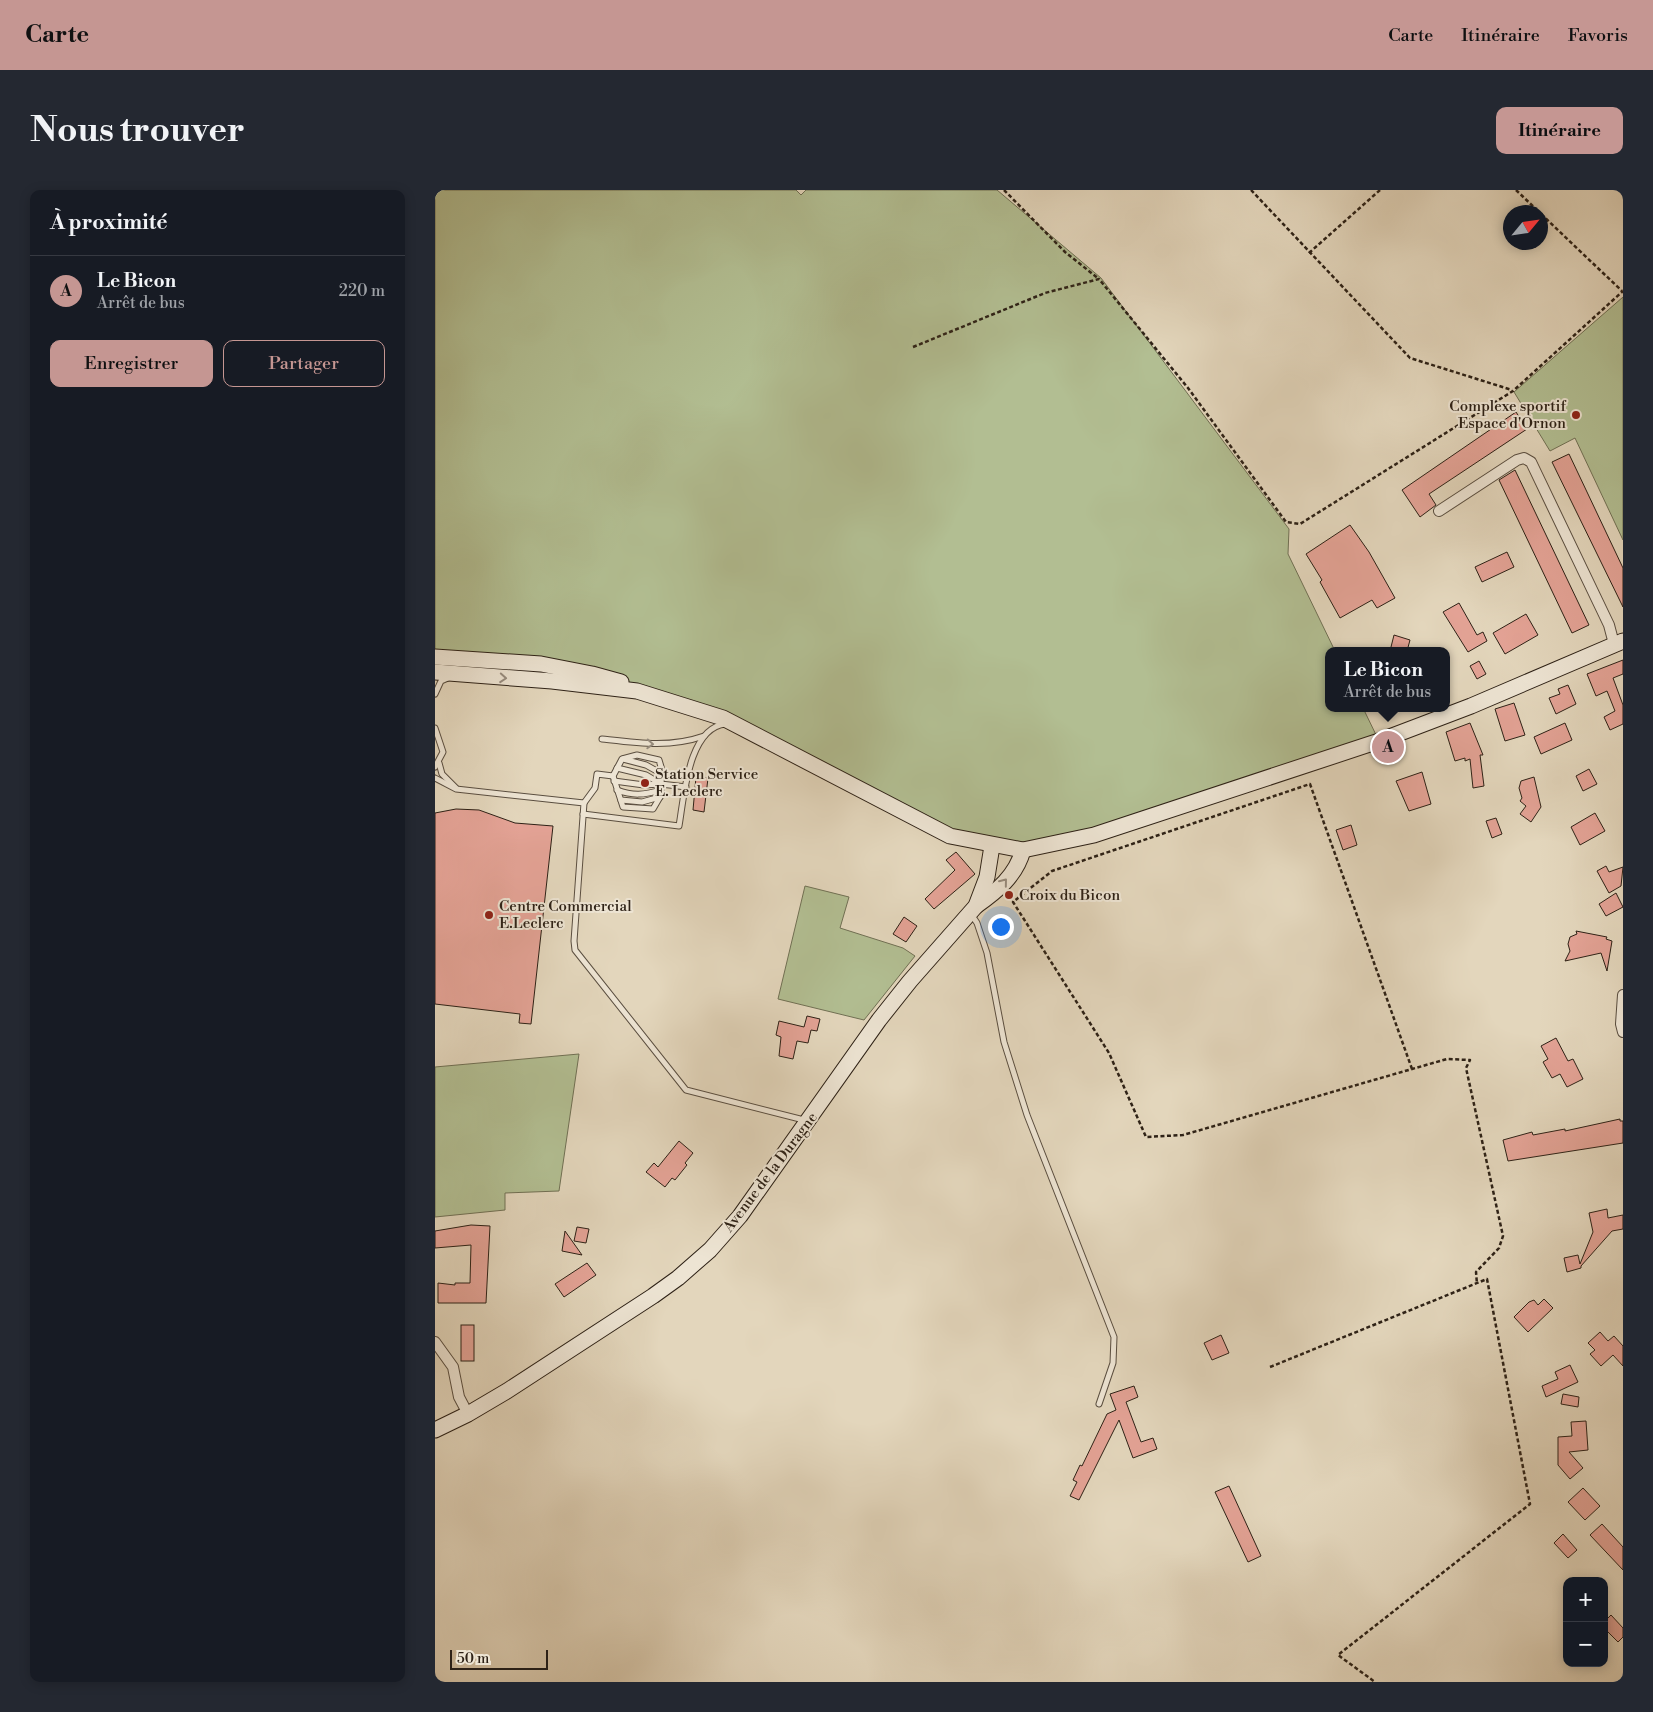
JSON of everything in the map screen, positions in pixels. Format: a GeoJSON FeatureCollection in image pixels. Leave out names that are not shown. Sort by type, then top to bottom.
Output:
{"type":"FeatureCollection","features":[{"type":"Feature","properties":{"kind":"main road"},"geometry":{"type":"LineString","coordinates":[[435,657],[541,664],[578,671],[674,697],[734,724],[950,836],[992,846],[1023,850],[1094,835],[1379,741],[1471,706],[1619,642]]}},
{"type":"Feature","properties":{"kind":"main road"},"geometry":{"type":"LineString","coordinates":[[436,680],[455,674],[552,681],[637,691],[717,716]]}},
{"type":"Feature","properties":{"kind":"main road","name":"Avenue de la Duragne"},"geometry":{"type":"LineString","coordinates":[[973,909],[987,877],[992,846]]}},
{"type":"Feature","properties":{"kind":"main road","name":"Avenue de la Duragne"},"geometry":{"type":"LineString","coordinates":[[435,1430],[468,1414],[523,1380],[678,1278],[710,1250],[739,1216],[897,997],[973,909],[1001,887],[1020,861],[1023,850]]}},
{"type":"Feature","properties":{"kind":"street"},"geometry":{"type":"LineString","coordinates":[[1439,511],[1517,460],[1524,458],[1531,462],[1609,625],[1619,642]]}},
{"type":"Feature","properties":{"kind":"street"},"geometry":{"type":"LineString","coordinates":[[1623,995],[1621,1024],[1623,1032]]}},
{"type":"Feature","properties":{"kind":"street"},"geometry":{"type":"LineString","coordinates":[[435,1342],[453,1367],[459,1397],[468,1414]]}},
{"type":"Feature","properties":{"kind":"lane"},"geometry":{"type":"LineString","coordinates":[[435,662],[578,671]]}},
{"type":"Feature","properties":{"kind":"lane"},"geometry":{"type":"LineString","coordinates":[[435,694],[436,680]]}},
{"type":"Feature","properties":{"kind":"lane"},"geometry":{"type":"LineString","coordinates":[[601,739],[650,744],[677,744],[704,736],[721,725],[734,724]]}},
{"type":"Feature","properties":{"kind":"lane"},"geometry":{"type":"LineString","coordinates":[[435,728],[436,735],[443,746],[437,765],[442,774],[456,788]]}},
{"type":"Feature","properties":{"kind":"lane"},"geometry":{"type":"LineString","coordinates":[[583,814],[679,826],[691,761],[704,736]]}},
{"type":"Feature","properties":{"kind":"lane"},"geometry":{"type":"LineString","coordinates":[[637,754],[659,760],[662,774],[660,797],[653,809],[623,806],[614,778],[617,768],[622,759],[637,754]]}},
{"type":"Feature","properties":{"kind":"lane"},"geometry":{"type":"LineString","coordinates":[[622,759],[646,765],[662,774]]}},
{"type":"Feature","properties":{"kind":"lane"},"geometry":{"type":"LineString","coordinates":[[617,768],[646,775],[661,787]]}},
{"type":"Feature","properties":{"kind":"lane"},"geometry":{"type":"LineString","coordinates":[[686,787],[644,785],[597,774],[595,788],[584,802],[574,941],[575,950],[686,1090],[808,1122]]}},
{"type":"Feature","properties":{"kind":"lane"},"geometry":{"type":"LineString","coordinates":[[435,778],[456,788],[584,802]]}},
{"type":"Feature","properties":{"kind":"lane"},"geometry":{"type":"LineString","coordinates":[[617,790],[630,795],[645,795],[661,787]]}},
{"type":"Feature","properties":{"kind":"lane"},"geometry":{"type":"LineString","coordinates":[[621,800],[642,802],[660,797]]}},
{"type":"Feature","properties":{"kind":"lane"},"geometry":{"type":"LineString","coordinates":[[973,909],[987,953],[1004,1042],[1027,1115],[1114,1337],[1113,1363],[1099,1404]]}},
{"type":"Feature","properties":{"kind":"path"},"geometry":{"type":"LineString","coordinates":[[1004,190],[1065,252],[1099,278],[1188,388],[1286,522],[1300,524],[1513,391],[1623,291],[1548,221]]}},
{"type":"Feature","properties":{"kind":"path"},"geometry":{"type":"LineString","coordinates":[[1251,190],[1410,358],[1513,391]]}},
{"type":"Feature","properties":{"kind":"path"},"geometry":{"type":"LineString","coordinates":[[1309,253],[1380,190]]}},
{"type":"Feature","properties":{"kind":"path"},"geometry":{"type":"LineString","coordinates":[[1516,190],[1532,205]]}},
{"type":"Feature","properties":{"kind":"path"},"geometry":{"type":"LineString","coordinates":[[913,347],[1045,293],[1099,278]]}},
{"type":"Feature","properties":{"kind":"path"},"geometry":{"type":"LineString","coordinates":[[1412,1069],[1310,784],[1052,871],[1013,902],[1109,1053],[1146,1137],[1183,1136],[1447,1059],[1470,1060],[1466,1068],[1503,1236],[1499,1248],[1476,1272],[1477,1284]]}},
{"type":"Feature","properties":{"kind":"path"},"geometry":{"type":"LineString","coordinates":[[1270,1366],[1487,1280],[1530,1504],[1338,1656],[1375,1682]]}},
{"type":"Feature","properties":{"kind":"green space"},"geometry":{"type":"Polygon","coordinates":[[[435,190],[796,190],[801,195],[806,190],[997,190],[1101,278],[1289,529],[1288,554],[1333,647],[1325,647],[1325,712],[1365,712],[1379,741],[1037,848],[950,836],[723,718],[637,691],[435,672],[435,190]]]}},
{"type":"Feature","properties":{"kind":"green space","name":"Complexe sportif Espace d'Ornon"},"geometry":{"type":"Polygon","coordinates":[[[1623,297],[1623,540],[1575,438],[1550,451],[1514,392],[1623,297]]]}},
{"type":"Feature","properties":{"kind":"green space"},"geometry":{"type":"Polygon","coordinates":[[[805,886],[849,897],[840,928],[903,948],[915,956],[864,1020],[778,999],[805,886]]]}},
{"type":"Feature","properties":{"kind":"green space"},"geometry":{"type":"Polygon","coordinates":[[[579,1054],[559,1191],[505,1193],[505,1210],[435,1217],[435,1067],[579,1054]]]}},
{"type":"Feature","properties":{"kind":"building"},"geometry":{"type":"Polygon","coordinates":[[[1516,412],[1527,429],[1429,494],[1436,505],[1420,517],[1402,490],[1516,412]]]}},
{"type":"Feature","properties":{"kind":"building"},"geometry":{"type":"Polygon","coordinates":[[[1569,454],[1623,568],[1623,607],[1552,462],[1569,454]]]}},
{"type":"Feature","properties":{"kind":"building"},"geometry":{"type":"Polygon","coordinates":[[[1515,470],[1589,625],[1572,633],[1499,480],[1515,470]]]}},
{"type":"Feature","properties":{"kind":"building"},"geometry":{"type":"Polygon","coordinates":[[[1350,525],[1369,552],[1395,598],[1377,608],[1372,600],[1340,618],[1320,582],[1322,580],[1306,554],[1350,525]]]}},
{"type":"Feature","properties":{"kind":"building"},"geometry":{"type":"Polygon","coordinates":[[[1507,552],[1514,567],[1482,582],[1475,567],[1507,552]]]}},
{"type":"Feature","properties":{"kind":"building"},"geometry":{"type":"Polygon","coordinates":[[[1459,603],[1477,635],[1483,632],[1487,641],[1468,652],[1443,612],[1459,603]]]}},
{"type":"Feature","properties":{"kind":"building"},"geometry":{"type":"Polygon","coordinates":[[[1526,614],[1538,635],[1505,654],[1493,633],[1526,614]]]}},
{"type":"Feature","properties":{"kind":"building"},"geometry":{"type":"Polygon","coordinates":[[[1394,635],[1410,640],[1408,647],[1391,647],[1394,635]]]}},
{"type":"Feature","properties":{"kind":"building"},"geometry":{"type":"Polygon","coordinates":[[[1623,660],[1623,674],[1613,678],[1623,705],[1623,724],[1610,730],[1604,717],[1615,711],[1607,691],[1596,696],[1587,674],[1623,660]]]}},
{"type":"Feature","properties":{"kind":"building"},"geometry":{"type":"Polygon","coordinates":[[[1479,661],[1486,674],[1477,679],[1470,666],[1479,661]]]}},
{"type":"Feature","properties":{"kind":"building"},"geometry":{"type":"Polygon","coordinates":[[[1568,685],[1576,704],[1556,714],[1549,698],[1560,694],[1558,689],[1568,685]]]}},
{"type":"Feature","properties":{"kind":"building"},"geometry":{"type":"Polygon","coordinates":[[[1514,703],[1525,735],[1505,741],[1495,709],[1514,703]]]}},
{"type":"Feature","properties":{"kind":"building"},"geometry":{"type":"Polygon","coordinates":[[[1470,723],[1483,755],[1480,755],[1484,786],[1473,788],[1470,759],[1465,761],[1465,758],[1455,761],[1446,732],[1470,723]]]}},
{"type":"Feature","properties":{"kind":"building"},"geometry":{"type":"Polygon","coordinates":[[[1565,723],[1572,740],[1541,754],[1534,737],[1565,723]]]}},
{"type":"Feature","properties":{"kind":"building"},"geometry":{"type":"Polygon","coordinates":[[[1589,769],[1597,784],[1583,791],[1576,776],[1589,769]]]}},
{"type":"Feature","properties":{"kind":"building"},"geometry":{"type":"Polygon","coordinates":[[[1422,772],[1431,804],[1409,811],[1396,781],[1422,772]]]}},
{"type":"Feature","properties":{"kind":"building"},"geometry":{"type":"Polygon","coordinates":[[[696,777],[708,778],[704,812],[693,810],[696,777]]]}},
{"type":"Feature","properties":{"kind":"building"},"geometry":{"type":"Polygon","coordinates":[[[1534,777],[1541,807],[1531,822],[1520,814],[1526,806],[1520,801],[1522,798],[1519,788],[1521,781],[1534,777]]]}},
{"type":"Feature","properties":{"kind":"building","name":"Centre Commercial E.Leclerc"},"geometry":{"type":"Polygon","coordinates":[[[456,809],[479,810],[515,823],[553,826],[531,1024],[519,1023],[520,1014],[435,1004],[435,813],[456,809]]]}},
{"type":"Feature","properties":{"kind":"building"},"geometry":{"type":"Polygon","coordinates":[[[1595,813],[1605,831],[1580,845],[1571,827],[1595,813]]]}},
{"type":"Feature","properties":{"kind":"building"},"geometry":{"type":"Polygon","coordinates":[[[1496,818],[1502,834],[1492,838],[1486,821],[1496,818]]]}},
{"type":"Feature","properties":{"kind":"building"},"geometry":{"type":"Polygon","coordinates":[[[1351,825],[1357,845],[1343,850],[1336,830],[1351,825]]]}},
{"type":"Feature","properties":{"kind":"building"},"geometry":{"type":"Polygon","coordinates":[[[956,852],[975,874],[934,909],[925,899],[955,870],[946,860],[956,852]]]}},
{"type":"Feature","properties":{"kind":"building"},"geometry":{"type":"Polygon","coordinates":[[[1606,866],[1609,872],[1623,867],[1621,886],[1609,893],[1597,871],[1606,866]]]}},
{"type":"Feature","properties":{"kind":"building"},"geometry":{"type":"Polygon","coordinates":[[[1616,893],[1623,907],[1606,916],[1599,904],[1616,893]]]}},
{"type":"Feature","properties":{"kind":"building"},"geometry":{"type":"Polygon","coordinates":[[[904,917],[917,926],[906,942],[893,934],[904,917]]]}},
{"type":"Feature","properties":{"kind":"building"},"geometry":{"type":"Polygon","coordinates":[[[1576,931],[1607,937],[1606,939],[1612,941],[1607,971],[1601,953],[1565,961],[1570,951],[1568,944],[1570,937],[1577,934],[1576,931]]]}},
{"type":"Feature","properties":{"kind":"building"},"geometry":{"type":"Polygon","coordinates":[[[807,1016],[820,1019],[817,1031],[811,1030],[808,1043],[797,1041],[793,1059],[779,1056],[781,1037],[776,1035],[779,1021],[804,1027],[807,1016]]]}},
{"type":"Feature","properties":{"kind":"building"},"geometry":{"type":"Polygon","coordinates":[[[1556,1038],[1568,1061],[1573,1059],[1583,1079],[1567,1087],[1560,1074],[1552,1078],[1543,1062],[1548,1059],[1541,1046],[1556,1038]]]}},
{"type":"Feature","properties":{"kind":"building"},"geometry":{"type":"Polygon","coordinates":[[[1620,1119],[1620,1121],[1623,1121],[1623,1143],[1508,1161],[1503,1140],[1532,1132],[1533,1135],[1565,1129],[1565,1131],[1620,1119]]]}},
{"type":"Feature","properties":{"kind":"building"},"geometry":{"type":"Polygon","coordinates":[[[679,1141],[693,1153],[685,1163],[687,1165],[675,1180],[672,1178],[665,1187],[646,1172],[654,1163],[658,1167],[679,1141]]]}},
{"type":"Feature","properties":{"kind":"building"},"geometry":{"type":"Polygon","coordinates":[[[1607,1209],[1608,1218],[1623,1215],[1623,1229],[1612,1231],[1581,1268],[1567,1272],[1564,1258],[1578,1255],[1580,1264],[1593,1232],[1589,1213],[1607,1209]]]}},
{"type":"Feature","properties":{"kind":"building"},"geometry":{"type":"Polygon","coordinates":[[[471,1225],[490,1226],[486,1303],[438,1303],[438,1283],[455,1285],[455,1283],[470,1283],[471,1245],[435,1248],[435,1231],[471,1225]]]}},
{"type":"Feature","properties":{"kind":"building"},"geometry":{"type":"Polygon","coordinates":[[[577,1227],[589,1229],[586,1243],[574,1241],[577,1227]]]}},
{"type":"Feature","properties":{"kind":"building"},"geometry":{"type":"Polygon","coordinates":[[[565,1231],[582,1255],[562,1251],[565,1231]]]}},
{"type":"Feature","properties":{"kind":"building"},"geometry":{"type":"Polygon","coordinates":[[[587,1263],[596,1275],[564,1297],[555,1284],[587,1263]]]}},
{"type":"Feature","properties":{"kind":"building"},"geometry":{"type":"Polygon","coordinates":[[[1544,1299],[1553,1308],[1528,1332],[1514,1317],[1529,1302],[1534,1300],[1538,1305],[1544,1299]]]}},
{"type":"Feature","properties":{"kind":"building"},"geometry":{"type":"Polygon","coordinates":[[[461,1325],[474,1325],[474,1361],[461,1361],[461,1325]]]}},
{"type":"Feature","properties":{"kind":"building"},"geometry":{"type":"Polygon","coordinates":[[[1600,1332],[1608,1341],[1614,1336],[1623,1346],[1623,1366],[1613,1355],[1601,1366],[1590,1354],[1595,1350],[1588,1343],[1600,1332]]]}},
{"type":"Feature","properties":{"kind":"building"},"geometry":{"type":"Polygon","coordinates":[[[1221,1335],[1229,1353],[1212,1360],[1204,1343],[1221,1335]]]}},
{"type":"Feature","properties":{"kind":"building"},"geometry":{"type":"Polygon","coordinates":[[[1570,1365],[1578,1382],[1546,1397],[1542,1386],[1558,1379],[1555,1372],[1570,1365]]]}},
{"type":"Feature","properties":{"kind":"building"},"geometry":{"type":"Polygon","coordinates":[[[1134,1386],[1138,1397],[1126,1402],[1141,1442],[1153,1438],[1157,1449],[1133,1458],[1119,1420],[1079,1500],[1070,1496],[1077,1482],[1073,1480],[1080,1465],[1082,1466],[1107,1414],[1116,1410],[1110,1394],[1134,1386]]]}},
{"type":"Feature","properties":{"kind":"building"},"geometry":{"type":"Polygon","coordinates":[[[1563,1394],[1579,1397],[1578,1407],[1561,1404],[1563,1394]]]}},
{"type":"Feature","properties":{"kind":"building"},"geometry":{"type":"Polygon","coordinates":[[[1586,1421],[1588,1450],[1569,1452],[1583,1468],[1570,1479],[1558,1465],[1558,1437],[1572,1436],[1571,1422],[1586,1421]]]}},
{"type":"Feature","properties":{"kind":"building"},"geometry":{"type":"Polygon","coordinates":[[[1229,1486],[1261,1556],[1248,1562],[1215,1492],[1229,1486]]]}},
{"type":"Feature","properties":{"kind":"building"},"geometry":{"type":"Polygon","coordinates":[[[1583,1488],[1600,1506],[1585,1520],[1568,1502],[1583,1488]]]}},
{"type":"Feature","properties":{"kind":"building"},"geometry":{"type":"Polygon","coordinates":[[[1602,1524],[1623,1547],[1623,1570],[1590,1535],[1602,1524]]]}},
{"type":"Feature","properties":{"kind":"building"},"geometry":{"type":"Polygon","coordinates":[[[1563,1534],[1577,1550],[1568,1558],[1554,1543],[1563,1534]]]}},
{"type":"Feature","properties":{"kind":"building"},"geometry":{"type":"Polygon","coordinates":[[[1611,1615],[1623,1628],[1623,1637],[1618,1642],[1608,1632],[1608,1618],[1611,1615]]]}},
{"type":"Feature","properties":{"kind":"place","name":"Complexe sportif Espace d'Ornon"},"geometry":{"type":"Point","coordinates":[1576,415]}},
{"type":"Feature","properties":{"kind":"place","name":"Le Bicon"},"geometry":{"type":"Point","coordinates":[1388,747]}},
{"type":"Feature","properties":{"kind":"place","name":"Station Service E. Leclerc"},"geometry":{"type":"Point","coordinates":[645,783]}},
{"type":"Feature","properties":{"kind":"place","name":"Croix du Bicon"},"geometry":{"type":"Point","coordinates":[1009,895]}},
{"type":"Feature","properties":{"kind":"place","name":"Centre Commercial E.Leclerc"},"geometry":{"type":"Point","coordinates":[489,915]}}]}
